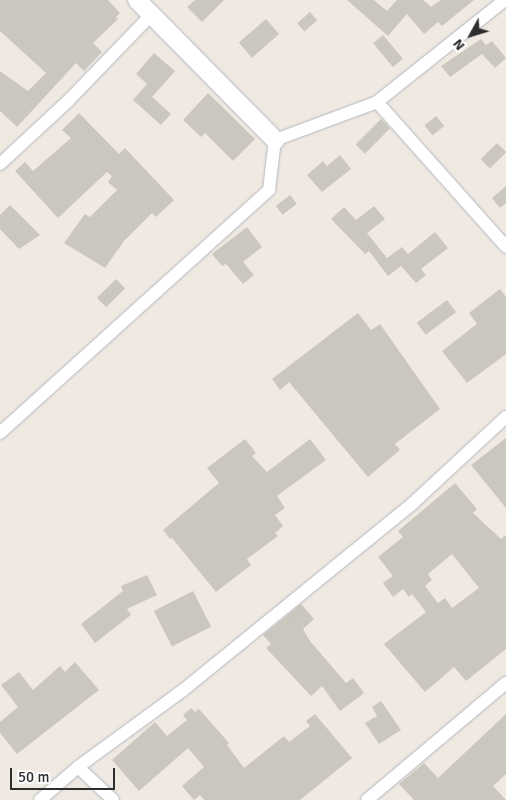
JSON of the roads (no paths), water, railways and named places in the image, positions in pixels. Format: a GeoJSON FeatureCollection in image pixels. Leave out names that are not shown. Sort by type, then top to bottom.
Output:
{"type":"FeatureCollection","features":[{"type":"Feature","properties":{"kind":"street"},"geometry":{"type":"LineString","coordinates":[[137,0],[275,140]]}},
{"type":"Feature","properties":{"kind":"street"},"geometry":{"type":"LineString","coordinates":[[275,140],[377,102],[505,0]]}},
{"type":"Feature","properties":{"kind":"street"},"geometry":{"type":"LineString","coordinates":[[0,164],[68,101],[150,15]]}},
{"type":"Feature","properties":{"kind":"street"},"geometry":{"type":"LineString","coordinates":[[377,102],[506,247]]}},
{"type":"Feature","properties":{"kind":"street"},"geometry":{"type":"LineString","coordinates":[[0,433],[269,190],[275,140]]}},
{"type":"Feature","properties":{"kind":"street"},"geometry":{"type":"LineString","coordinates":[[40,800],[78,767],[182,691],[382,528],[506,417]]}},
{"type":"Feature","properties":{"kind":"street"},"geometry":{"type":"LineString","coordinates":[[367,800],[506,683]]}},
{"type":"Feature","properties":{"kind":"street"},"geometry":{"type":"LineString","coordinates":[[78,767],[113,800]]}}]}
